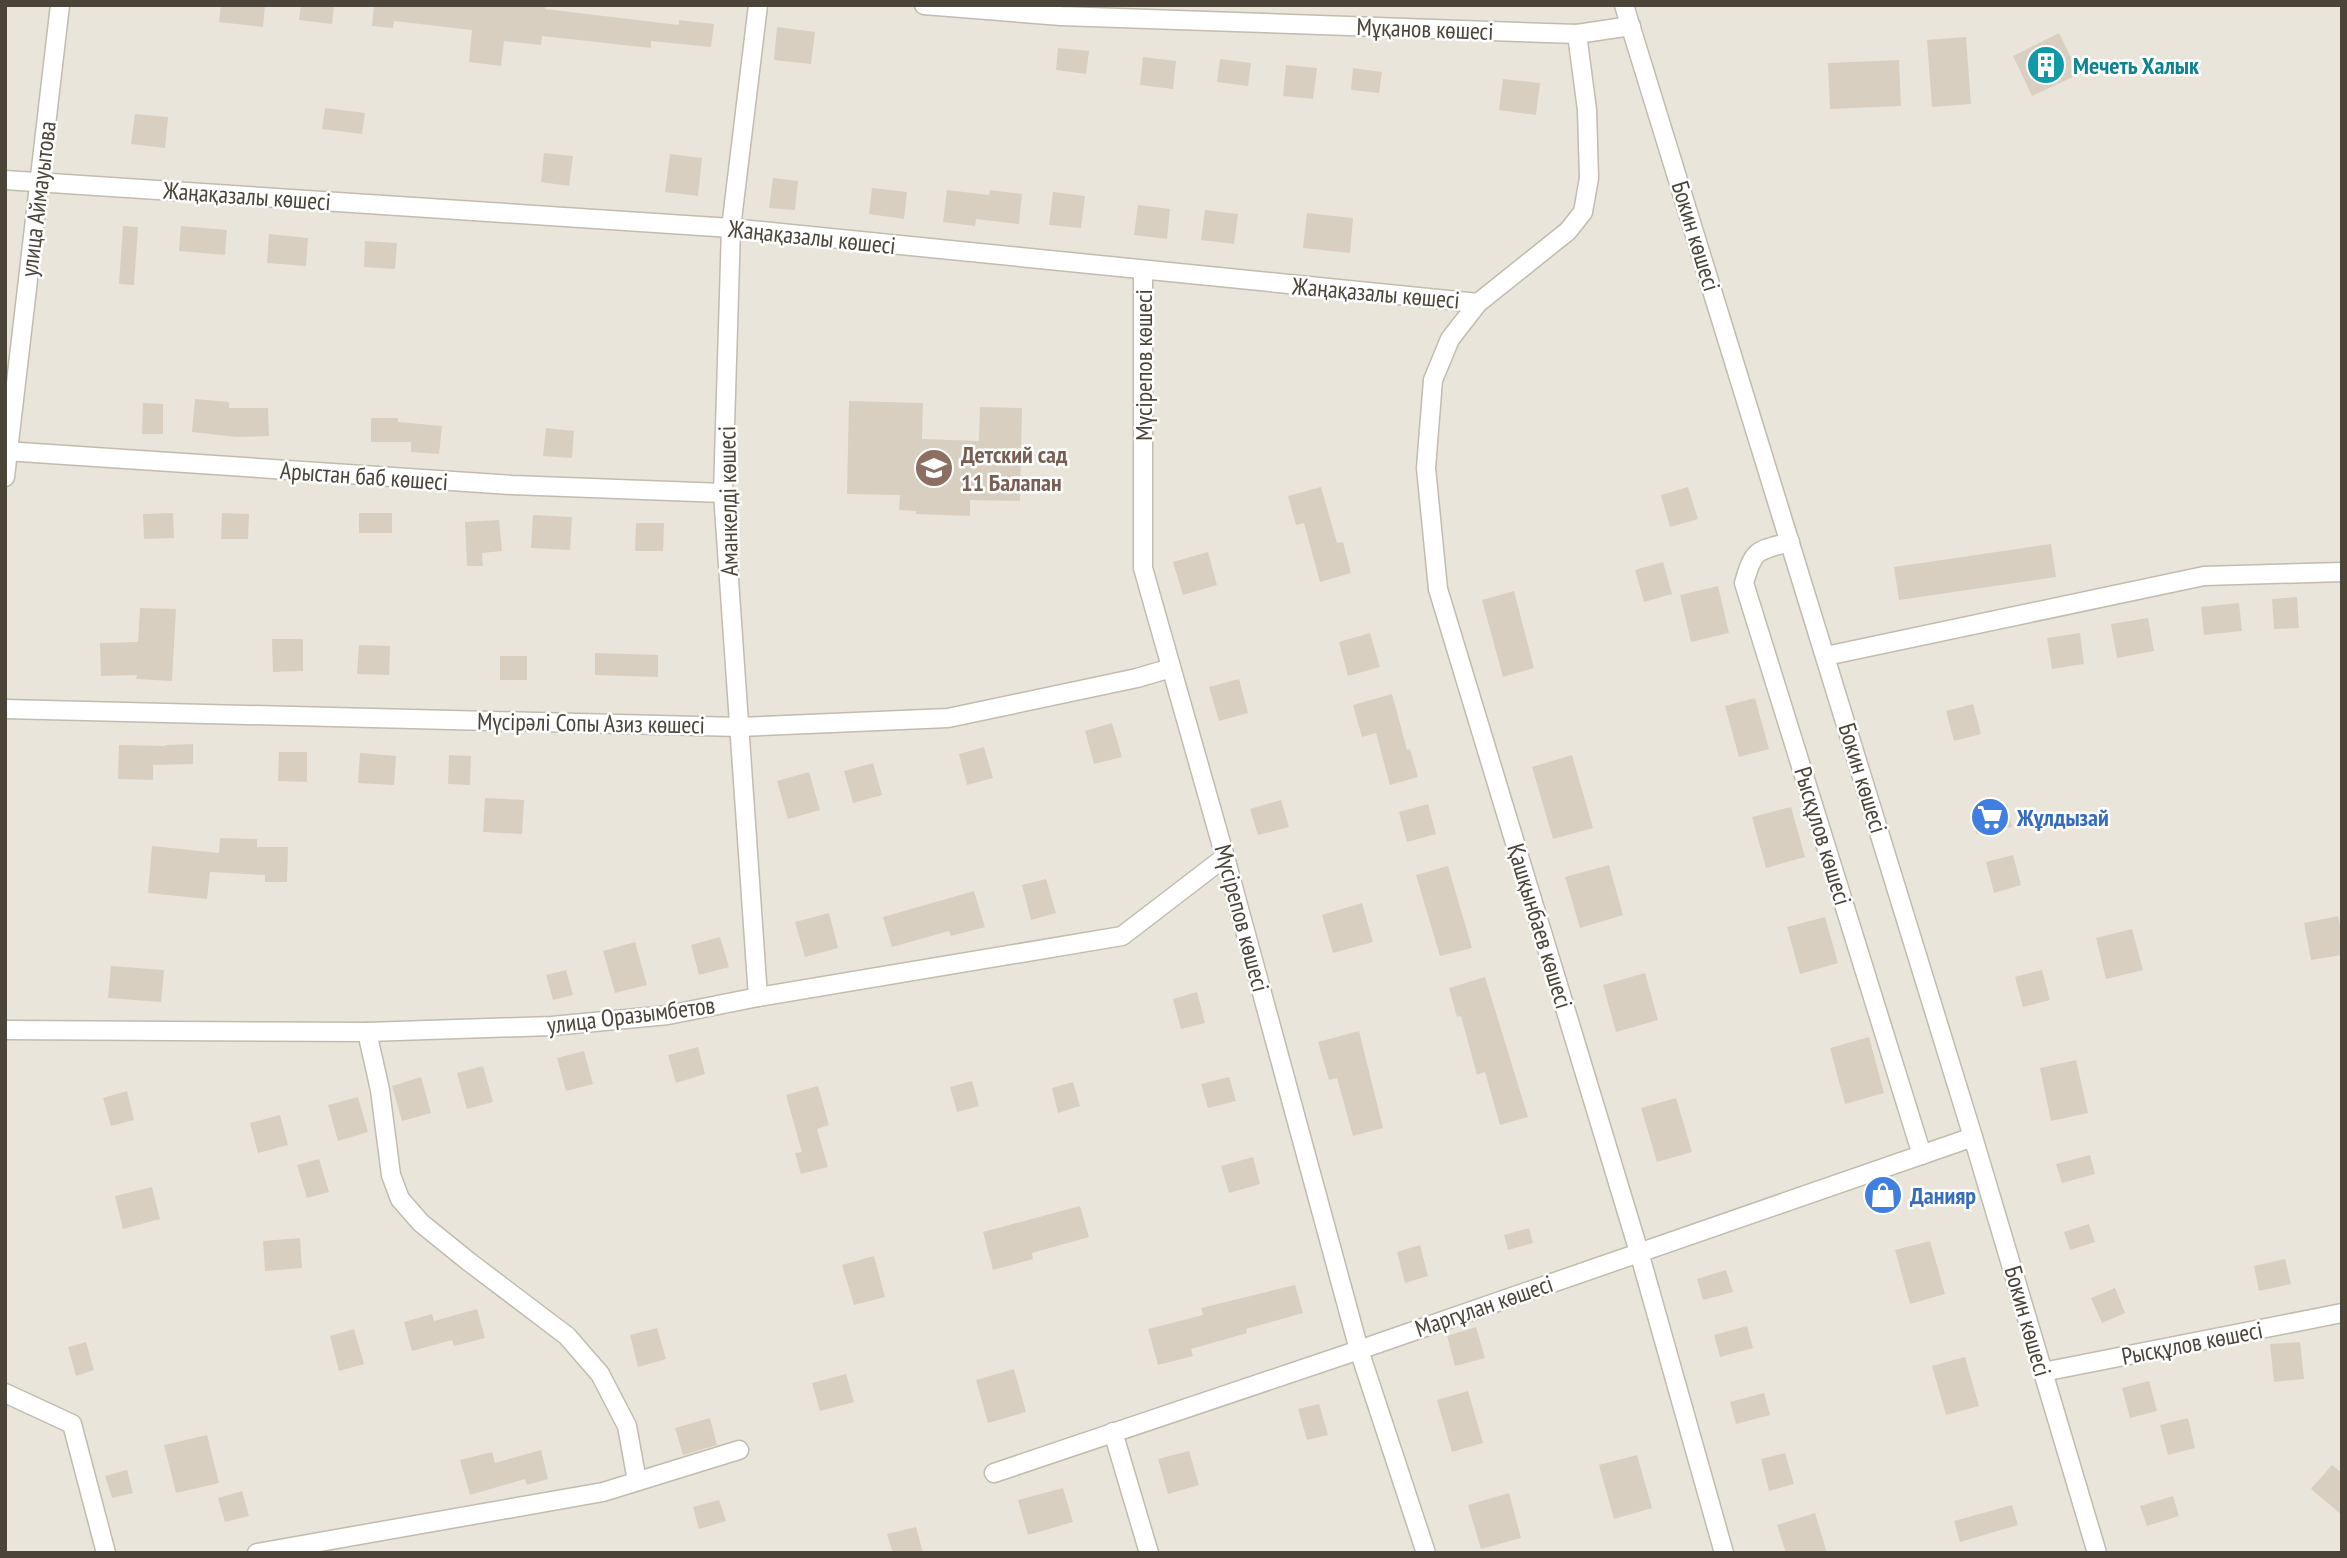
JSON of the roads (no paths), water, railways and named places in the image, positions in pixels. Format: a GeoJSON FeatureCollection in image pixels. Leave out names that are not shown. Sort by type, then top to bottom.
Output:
{"type":"FeatureCollection","features":[{"type":"Feature","properties":{"kind":"street","name":"улица Аймауытова"},"geometry":{"type":"LineString","coordinates":[[5,477],[60,5]]}},
{"type":"Feature","properties":{"kind":"street","name":"Аманкелді көшесі"},"geometry":{"type":"LineString","coordinates":[[758,5],[732,228],[723,493],[758,997]]}},
{"type":"Feature","properties":{"kind":"street","name":"Мұқанов көшесі"},"geometry":{"type":"LineString","coordinates":[[924,5],[1577,34],[1631,26]]}},
{"type":"Feature","properties":{"kind":"street","name":"Бокин көшесі"},"geometry":{"type":"LineString","coordinates":[[1624,5],[1973,1137],[2097,1553]]}},
{"type":"Feature","properties":{"kind":"street","name":"Жаңақазалы көшесі"},"geometry":{"type":"LineString","coordinates":[[5,180],[732,228],[1478,303],[1568,231],[1583,212],[1589,178],[1587,110],[1577,34]]}},
{"type":"Feature","properties":{"kind":"street","name":"Мүсірепов көшесі"},"geometry":{"type":"LineString","coordinates":[[1143,270],[1143,568],[1359,1350],[1426,1553]]}},
{"type":"Feature","properties":{"kind":"street","name":"Қашқынбаев көшесі"},"geometry":{"type":"LineString","coordinates":[[1478,303],[1450,339],[1433,380],[1426,468],[1438,589],[1639,1252],[1724,1553]]}},
{"type":"Feature","properties":{"kind":"street","name":"Арыстан баб көшесі"},"geometry":{"type":"LineString","coordinates":[[7,452],[512,485],[723,493]]}},
{"type":"Feature","properties":{"kind":"street","name":"Рысқұлов көшесі"},"geometry":{"type":"LineString","coordinates":[[1790,542],[1762,550],[1750,561],[1745,583],[1922,1155]]}},
{"type":"Feature","properties":{"kind":"street"},"geometry":{"type":"LineString","coordinates":[[1826,656],[2204,576],[2342,572]]}},
{"type":"Feature","properties":{"kind":"street","name":"Мүсірәлі Сопы Азиз көшесі"},"geometry":{"type":"LineString","coordinates":[[5,709],[739,727],[947,718],[1137,678],[1171,668]]}},
{"type":"Feature","properties":{"kind":"street","name":"улица Оразымбетов"},"geometry":{"type":"LineString","coordinates":[[5,1030],[368,1032],[552,1026],[655,1016],[1122,936],[1225,857]]}},
{"type":"Feature","properties":{"kind":"street"},"geometry":{"type":"LineString","coordinates":[[368,1032],[380,1090],[391,1175],[400,1199],[421,1223],[567,1336],[600,1374],[627,1426],[638,1481]]}},
{"type":"Feature","properties":{"kind":"street","name":"Маргұлан көшесі"},"geometry":{"type":"LineString","coordinates":[[994,1473],[1359,1350],[1973,1137]]}},
{"type":"Feature","properties":{"kind":"street","name":"Рысқұлов көшесі"},"geometry":{"type":"LineString","coordinates":[[2043,1372],[2342,1314]]}},
{"type":"Feature","properties":{"kind":"street"},"geometry":{"type":"LineString","coordinates":[[5,1393],[72,1424],[106,1553]]}},
{"type":"Feature","properties":{"kind":"street"},"geometry":{"type":"LineString","coordinates":[[1112,1432],[1149,1553]]}},
{"type":"Feature","properties":{"kind":"street"},"geometry":{"type":"LineString","coordinates":[[257,1553],[590,1494],[739,1450]]}},
{"type":"Feature","properties":{"kind":"place","name":"Мечеть Халык"},"geometry":{"type":"Point","coordinates":[2046,65]}},
{"type":"Feature","properties":{"kind":"place","name":"Детский сад 11 Балапан"},"geometry":{"type":"Point","coordinates":[934,468]}},
{"type":"Feature","properties":{"kind":"place","name":"Жұлдызай"},"geometry":{"type":"Point","coordinates":[1990,817]}},
{"type":"Feature","properties":{"kind":"place","name":"Данияр"},"geometry":{"type":"Point","coordinates":[1883,1195]}}]}
